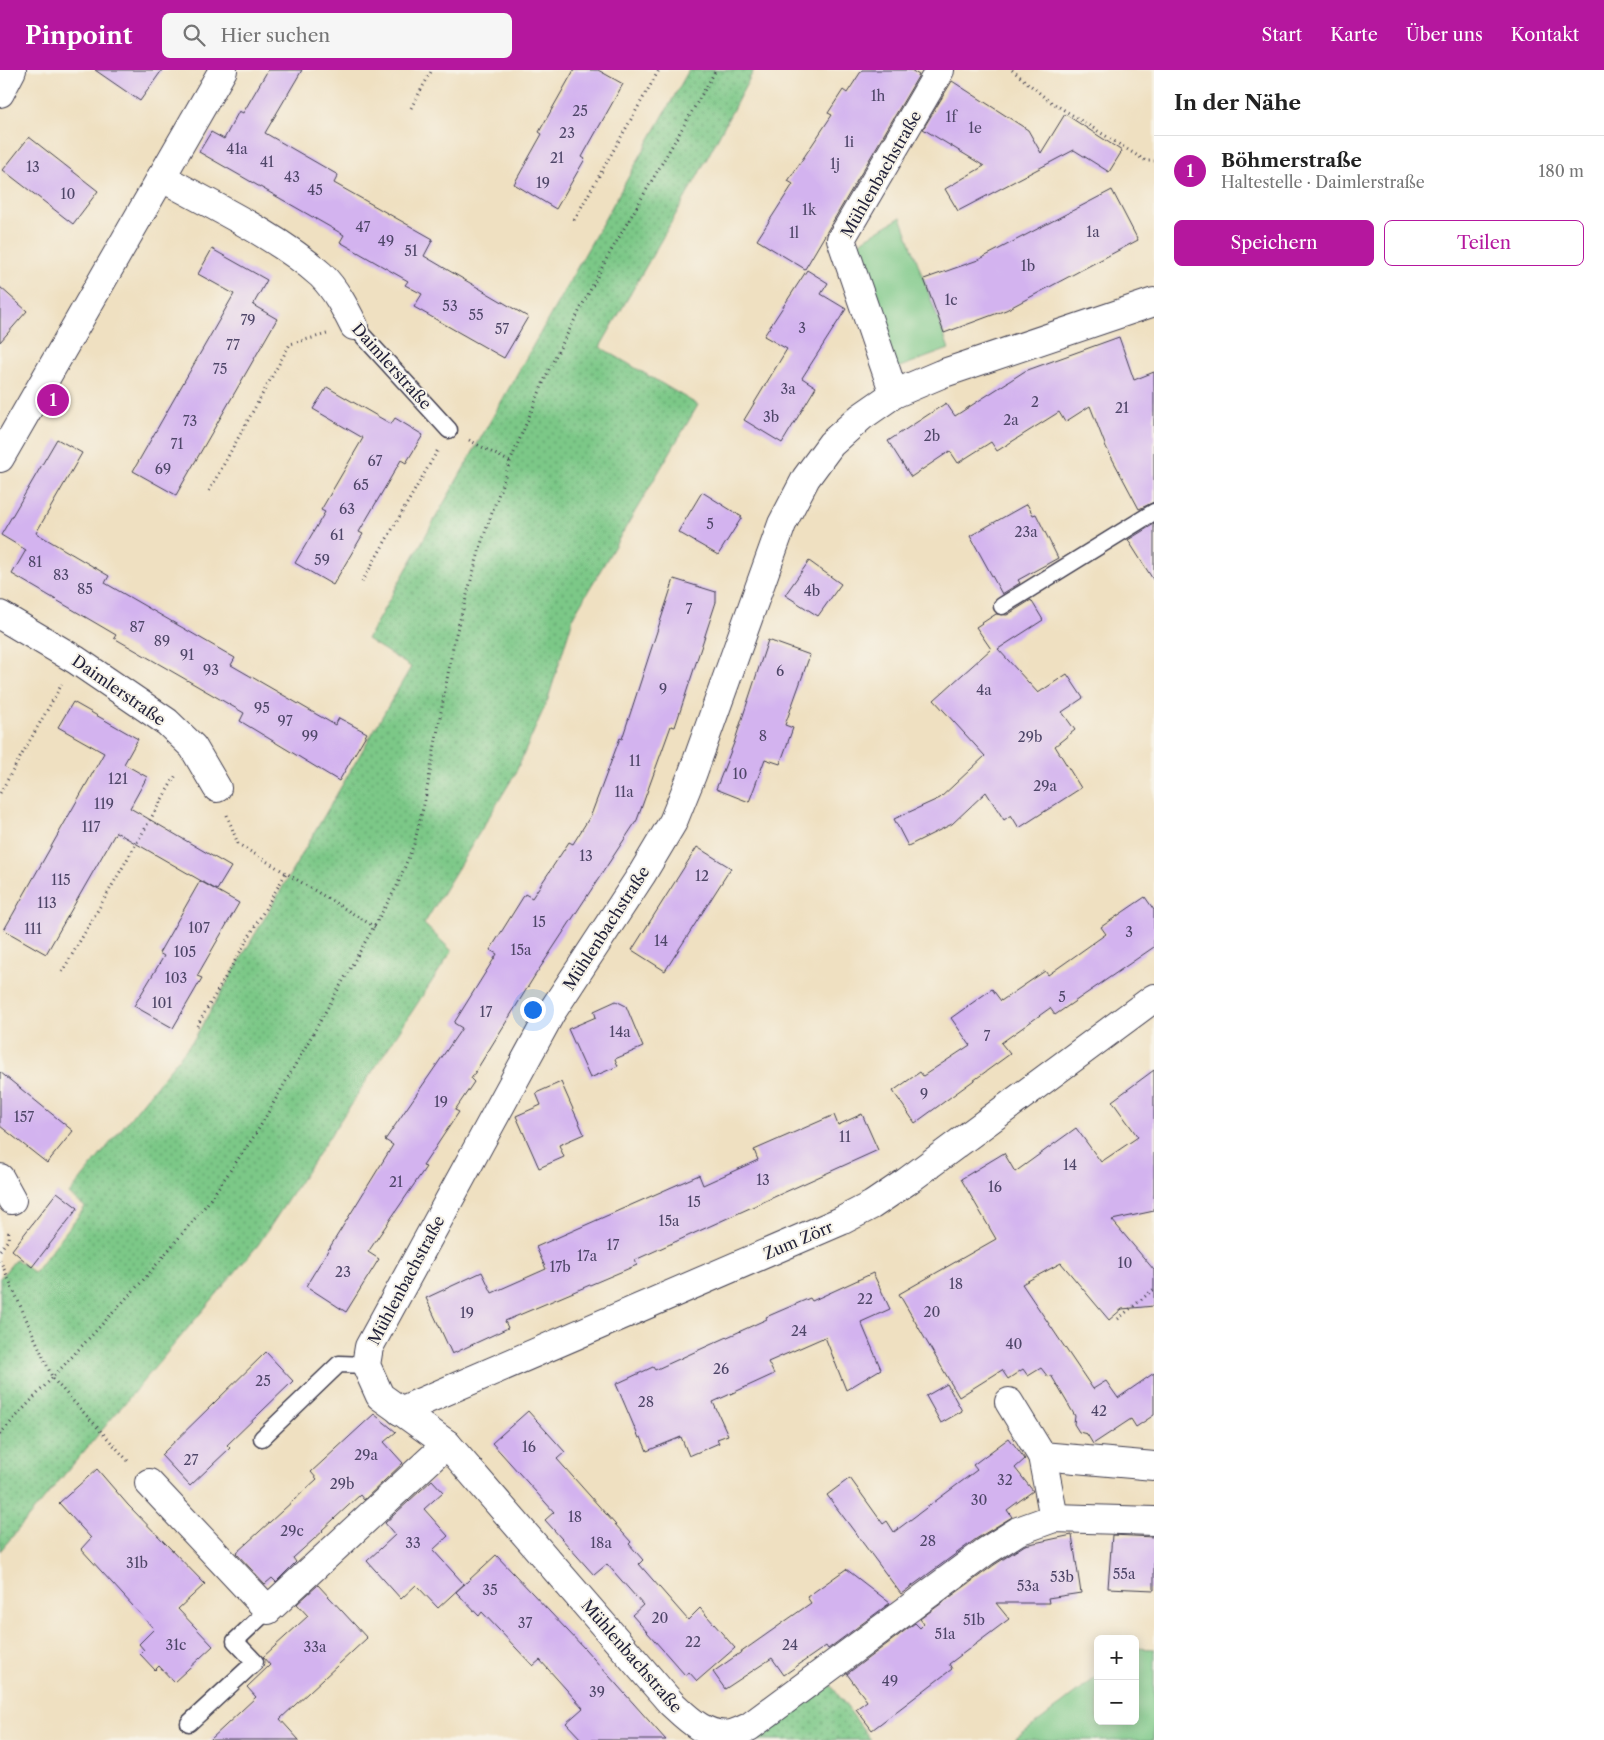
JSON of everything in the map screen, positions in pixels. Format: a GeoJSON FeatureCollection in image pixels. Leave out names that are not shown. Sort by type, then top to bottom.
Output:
{"type":"FeatureCollection","features":[{"type":"Feature","properties":{"kind":"street"},"geometry":{"type":"LineString","coordinates":[[0,92],[12,70]]}},
{"type":"Feature","properties":{"kind":"street"},"geometry":{"type":"LineString","coordinates":[[0,458],[223,70]]}},
{"type":"Feature","properties":{"kind":"street","name":"Mühlenbachstraße"},"geometry":{"type":"LineString","coordinates":[[894,394],[841,239],[940,70]]}},
{"type":"Feature","properties":{"kind":"street","name":"Daimlerstraße"},"geometry":{"type":"LineString","coordinates":[[161,177],[285,248],[321,276],[342,300],[354,326]]}},
{"type":"Feature","properties":{"kind":"street","name":"Mühlenbachstraße"},"geometry":{"type":"LineString","coordinates":[[1154,302],[941,374],[894,394],[861,417],[831,444],[806,478],[779,533],[692,775],[673,822],[642,874],[551,1013],[369,1347],[366,1365],[380,1396],[447,1444],[671,1703],[693,1724],[731,1737],[749,1727],[985,1552],[1018,1531],[1054,1518],[1154,1521]]}},
{"type":"Feature","properties":{"kind":"street","name":"Daimlerstraße"},"geometry":{"type":"LineString","coordinates":[[0,615],[76,660],[167,722],[193,747],[217,788]]}},
{"type":"Feature","properties":{"kind":"street","name":"Zum Zörr"},"geometry":{"type":"LineString","coordinates":[[400,1411],[841,1221],[872,1205],[906,1182],[1154,998]]}},
{"type":"Feature","properties":{"kind":"street"},"geometry":{"type":"LineString","coordinates":[[1009,1402],[1042,1456],[1054,1518]]}},
{"type":"Feature","properties":{"kind":"street"},"geometry":{"type":"LineString","coordinates":[[149,1483],[268,1610],[447,1444]]}},
{"type":"Feature","properties":{"kind":"street"},"geometry":{"type":"LineString","coordinates":[[1042,1456],[1154,1466]]}},
{"type":"Feature","properties":{"kind":"lane","name":"Daimlerstraße"},"geometry":{"type":"LineString","coordinates":[[354,326],[449,430]]}},
{"type":"Feature","properties":{"kind":"lane"},"geometry":{"type":"LineString","coordinates":[[1002,606],[1154,512]]}},
{"type":"Feature","properties":{"kind":"lane"},"geometry":{"type":"LineString","coordinates":[[262,1438],[339,1364],[366,1365]]}},
{"type":"Feature","properties":{"kind":"lane"},"geometry":{"type":"LineString","coordinates":[[189,1723],[254,1662],[235,1641],[268,1610]]}},
{"type":"Feature","properties":{"kind":"path"},"geometry":{"type":"LineString","coordinates":[[411,108],[432,70]]}},
{"type":"Feature","properties":{"kind":"path"},"geometry":{"type":"LineString","coordinates":[[574,220],[659,70]]}},
{"type":"Feature","properties":{"kind":"path"},"geometry":{"type":"LineString","coordinates":[[0,1434],[146,1277],[207,1204],[257,1132],[397,886],[414,844],[425,800],[454,640],[482,541],[510,462],[550,367],[606,258],[716,70]]}},
{"type":"Feature","properties":{"kind":"path"},"geometry":{"type":"LineString","coordinates":[[1012,70],[1048,100],[1146,161],[1154,162]]}},
{"type":"Feature","properties":{"kind":"path"},"geometry":{"type":"LineString","coordinates":[[209,491],[290,344],[354,326]]}},
{"type":"Feature","properties":{"kind":"path"},"geometry":{"type":"LineString","coordinates":[[362,582],[449,430],[510,462]]}},
{"type":"Feature","properties":{"kind":"path"},"geometry":{"type":"LineString","coordinates":[[0,793],[76,660]]}},
{"type":"Feature","properties":{"kind":"path"},"geometry":{"type":"LineString","coordinates":[[62,972],[193,747]]}},
{"type":"Feature","properties":{"kind":"path"},"geometry":{"type":"LineString","coordinates":[[228,818],[238,844],[375,927]]}},
{"type":"Feature","properties":{"kind":"path"},"geometry":{"type":"LineString","coordinates":[[198,1026],[286,873]]}},
{"type":"Feature","properties":{"kind":"path"},"geometry":{"type":"LineString","coordinates":[[0,1250],[8,1240]]}},
{"type":"Feature","properties":{"kind":"path"},"geometry":{"type":"LineString","coordinates":[[0,1260],[52,1379],[149,1483]]}},
{"type":"Feature","properties":{"kind":"path"},"geometry":{"type":"LineString","coordinates":[[1118,1319],[1154,1289]]}},
{"type":"Feature","properties":{"kind":"green space"},"geometry":{"type":"Polygon","coordinates":[[[689,70],[754,70],[696,179],[600,347],[698,405],[574,615],[548,699],[515,774],[424,924],[452,951],[258,1245],[0,1551],[0,1278],[16,1259],[34,1273],[85,1207],[69,1194],[194,1039],[411,667],[367,639],[689,70]]]}},
{"type":"Feature","properties":{"kind":"green space"},"geometry":{"type":"Polygon","coordinates":[[[901,217],[949,349],[897,368],[853,246],[901,217]]]}},
{"type":"Feature","properties":{"kind":"green space"},"geometry":{"type":"Polygon","coordinates":[[[1139,1648],[1154,1649],[1154,1740],[1014,1740],[1094,1679],[1094,1725],[1139,1725],[1139,1648]]]}},
{"type":"Feature","properties":{"kind":"green space"},"geometry":{"type":"Polygon","coordinates":[[[828,1681],[871,1740],[750,1740],[828,1681]]]}},
{"type":"Feature","properties":{"kind":"building"},"geometry":{"type":"Polygon","coordinates":[[[95,70],[162,70],[140,101],[95,70]]]}},
{"type":"Feature","properties":{"kind":"building"},"geometry":{"type":"Polygon","coordinates":[[[268,70],[302,70],[265,133],[338,175],[334,183],[433,239],[424,256],[528,317],[504,358],[414,307],[422,294],[405,285],[408,281],[340,242],[344,235],[199,152],[211,132],[224,139],[239,111],[243,113],[268,70]]]}},
{"type":"Feature","properties":{"kind":"building"},"geometry":{"type":"Polygon","coordinates":[[[574,70],[598,70],[623,84],[582,157],[585,159],[556,209],[514,184],[542,134],[539,132],[574,70]]]}},
{"type":"Feature","properties":{"kind":"building"},"geometry":{"type":"Polygon","coordinates":[[[862,70],[911,70],[919,75],[805,269],[757,240],[793,184],[788,181],[832,115],[828,113],[843,90],[847,93],[862,70]]]}},
{"type":"Feature","properties":{"kind":"building"},"geometry":{"type":"Polygon","coordinates":[[[952,81],[1028,130],[1041,153],[1065,114],[1122,151],[1109,172],[1074,150],[958,211],[945,189],[984,166],[923,129],[952,81]]]}},
{"type":"Feature","properties":{"kind":"building"},"geometry":{"type":"Polygon","coordinates":[[[29,137],[98,191],[73,224],[3,170],[29,137]]]}},
{"type":"Feature","properties":{"kind":"building"},"geometry":{"type":"Polygon","coordinates":[[[1112,190],[1138,240],[1006,310],[944,333],[924,279],[978,260],[1112,190]]]}},
{"type":"Feature","properties":{"kind":"building"},"geometry":{"type":"Polygon","coordinates":[[[212,249],[267,280],[253,305],[277,319],[176,495],[133,471],[234,294],[198,274],[212,249]]]}},
{"type":"Feature","properties":{"kind":"building"},"geometry":{"type":"Polygon","coordinates":[[[807,270],[828,283],[821,294],[846,309],[802,378],[816,387],[782,443],[744,420],[787,349],[764,336],[807,270]]]}},
{"type":"Feature","properties":{"kind":"building"},"geometry":{"type":"Polygon","coordinates":[[[0,287],[27,311],[0,342],[0,287]]]}},
{"type":"Feature","properties":{"kind":"building"},"geometry":{"type":"Polygon","coordinates":[[[1119,337],[1134,380],[1154,372],[1154,502],[1139,509],[1106,447],[1090,406],[1065,422],[1059,412],[997,451],[991,442],[958,463],[950,451],[911,477],[888,441],[946,403],[955,416],[1025,371],[1119,337]]]}},
{"type":"Feature","properties":{"kind":"building"},"geometry":{"type":"Polygon","coordinates":[[[327,387],[391,424],[395,418],[423,435],[406,463],[401,460],[359,532],[363,534],[333,585],[295,563],[325,512],[321,510],[363,438],[313,409],[327,387]]]}},
{"type":"Feature","properties":{"kind":"building"},"geometry":{"type":"Polygon","coordinates":[[[57,439],[82,453],[36,533],[109,576],[105,583],[235,658],[231,665],[335,725],[339,718],[367,733],[339,781],[240,721],[244,713],[114,638],[116,635],[12,574],[26,550],[1,535],[57,439]]]}},
{"type":"Feature","properties":{"kind":"building"},"geometry":{"type":"Polygon","coordinates":[[[702,492],[742,517],[718,555],[678,532],[702,492]]]}},
{"type":"Feature","properties":{"kind":"building"},"geometry":{"type":"Polygon","coordinates":[[[1027,504],[1033,515],[1036,514],[1058,558],[1018,580],[1020,583],[1002,594],[970,536],[1027,504]]]}},
{"type":"Feature","properties":{"kind":"building"},"geometry":{"type":"Polygon","coordinates":[[[1154,524],[1154,581],[1128,540],[1154,524]]]}},
{"type":"Feature","properties":{"kind":"building"},"geometry":{"type":"Polygon","coordinates":[[[809,561],[841,584],[818,616],[785,595],[809,561]]]}},
{"type":"Feature","properties":{"kind":"building"},"geometry":{"type":"Polygon","coordinates":[[[674,579],[716,592],[716,602],[675,727],[671,726],[637,820],[534,977],[471,1079],[474,1082],[455,1110],[459,1112],[423,1166],[426,1167],[368,1252],[379,1259],[346,1312],[306,1286],[393,1145],[385,1140],[462,1028],[454,1023],[497,954],[490,950],[525,894],[532,898],[569,842],[573,844],[591,815],[620,738],[622,739],[674,579]]]}},
{"type":"Feature","properties":{"kind":"building"},"geometry":{"type":"Polygon","coordinates":[[[1031,600],[1043,620],[998,649],[1038,693],[1067,674],[1083,698],[1062,712],[1075,730],[1055,746],[1081,788],[1019,828],[1011,815],[1004,820],[986,792],[952,824],[908,846],[894,819],[940,798],[985,756],[934,700],[991,649],[976,627],[996,614],[1007,615],[1031,600]]]}},
{"type":"Feature","properties":{"kind":"building"},"geometry":{"type":"Polygon","coordinates":[[[768,640],[810,655],[785,725],[793,728],[780,764],[765,759],[749,802],[716,789],[734,743],[768,640]]]}},
{"type":"Feature","properties":{"kind":"building"},"geometry":{"type":"Polygon","coordinates":[[[73,702],[138,739],[124,764],[147,777],[130,808],[231,867],[217,890],[116,832],[46,954],[4,930],[104,753],[58,727],[73,702]]]}},
{"type":"Feature","properties":{"kind":"building"},"geometry":{"type":"Polygon","coordinates":[[[697,847],[731,868],[665,971],[632,950],[697,847]]]}},
{"type":"Feature","properties":{"kind":"building"},"geometry":{"type":"Polygon","coordinates":[[[200,881],[239,903],[197,976],[202,978],[173,1028],[134,1006],[164,956],[159,953],[200,881]]]}},
{"type":"Feature","properties":{"kind":"building"},"geometry":{"type":"Polygon","coordinates":[[[1145,897],[1154,910],[1154,947],[1055,1015],[1050,1008],[1001,1043],[1010,1054],[915,1123],[893,1091],[920,1072],[923,1076],[970,1045],[951,1018],[992,989],[1001,1001],[1045,971],[1048,975],[1106,934],[1101,927],[1145,897]]]}},
{"type":"Feature","properties":{"kind":"building"},"geometry":{"type":"Polygon","coordinates":[[[616,1001],[626,1006],[643,1047],[615,1059],[618,1066],[590,1078],[568,1029],[596,1017],[594,1011],[616,1001]]]}},
{"type":"Feature","properties":{"kind":"building"},"geometry":{"type":"Polygon","coordinates":[[[1154,1070],[1154,1211],[1112,1220],[1154,1270],[1154,1306],[1122,1309],[1109,1320],[1061,1263],[1022,1284],[1093,1389],[1106,1381],[1118,1398],[1154,1373],[1154,1415],[1136,1427],[1131,1419],[1093,1444],[1087,1434],[1079,1432],[1074,1424],[1075,1416],[1051,1375],[1048,1377],[1041,1368],[1028,1376],[1023,1369],[1008,1379],[1002,1370],[959,1397],[899,1294],[996,1239],[961,1179],[1004,1153],[1015,1172],[1076,1128],[1101,1162],[1138,1137],[1112,1101],[1154,1070]]]}},
{"type":"Feature","properties":{"kind":"building"},"geometry":{"type":"Polygon","coordinates":[[[0,1072],[73,1131],[47,1163],[0,1126],[0,1072]]]}},
{"type":"Feature","properties":{"kind":"building"},"geometry":{"type":"Polygon","coordinates":[[[561,1082],[584,1134],[559,1145],[564,1157],[539,1168],[516,1116],[541,1105],[536,1093],[561,1082]]]}},
{"type":"Feature","properties":{"kind":"building"},"geometry":{"type":"Polygon","coordinates":[[[862,1114],[878,1150],[635,1260],[637,1265],[505,1321],[508,1328],[452,1354],[426,1298],[482,1272],[492,1293],[546,1269],[536,1247],[699,1175],[703,1185],[758,1160],[754,1150],[834,1115],[838,1125],[862,1114]]]}},
{"type":"Feature","properties":{"kind":"building"},"geometry":{"type":"Polygon","coordinates":[[[57,1192],[78,1208],[32,1267],[12,1250],[57,1192]]]}},
{"type":"Feature","properties":{"kind":"building"},"geometry":{"type":"Polygon","coordinates":[[[873,1273],[890,1309],[861,1322],[881,1369],[846,1390],[825,1337],[768,1362],[774,1374],[713,1402],[728,1435],[717,1439],[719,1443],[689,1456],[681,1437],[647,1451],[641,1437],[639,1438],[616,1384],[653,1367],[655,1370],[767,1319],[766,1317],[810,1298],[812,1301],[873,1273]]]}},
{"type":"Feature","properties":{"kind":"building"},"geometry":{"type":"Polygon","coordinates":[[[266,1352],[293,1381],[227,1445],[230,1448],[190,1486],[161,1455],[266,1352]]]}},
{"type":"Feature","properties":{"kind":"building"},"geometry":{"type":"Polygon","coordinates":[[[947,1384],[962,1411],[941,1423],[926,1396],[947,1384]]]}},
{"type":"Feature","properties":{"kind":"building"},"geometry":{"type":"Polygon","coordinates":[[[528,1411],[565,1452],[557,1459],[631,1542],[629,1544],[643,1560],[639,1564],[688,1620],[700,1608],[735,1648],[697,1681],[689,1672],[685,1675],[632,1615],[643,1605],[607,1564],[594,1575],[545,1520],[554,1512],[492,1443],[528,1411]]]}},
{"type":"Feature","properties":{"kind":"building"},"geometry":{"type":"Polygon","coordinates":[[[374,1414],[396,1432],[384,1442],[403,1463],[364,1500],[360,1495],[322,1530],[293,1558],[296,1562],[276,1582],[272,1578],[265,1584],[236,1553],[317,1479],[311,1472],[374,1414]]]}},
{"type":"Feature","properties":{"kind":"building"},"geometry":{"type":"Polygon","coordinates":[[[1009,1438],[1025,1459],[1015,1468],[1033,1491],[1007,1510],[1012,1517],[976,1539],[901,1594],[827,1495],[850,1478],[883,1524],[887,1521],[894,1532],[977,1470],[973,1465],[1009,1438]]]}},
{"type":"Feature","properties":{"kind":"building"},"geometry":{"type":"Polygon","coordinates":[[[97,1469],[128,1505],[205,1584],[178,1609],[213,1646],[174,1682],[159,1666],[155,1670],[140,1654],[144,1650],[139,1644],[154,1629],[81,1549],[91,1538],[59,1503],[97,1469]]]}},
{"type":"Feature","properties":{"kind":"building"},"geometry":{"type":"Polygon","coordinates":[[[432,1480],[443,1492],[424,1509],[448,1536],[433,1550],[464,1584],[438,1608],[416,1585],[401,1599],[367,1561],[395,1535],[385,1523],[432,1480]]]}},
{"type":"Feature","properties":{"kind":"building"},"geometry":{"type":"Polygon","coordinates":[[[1072,1535],[1081,1593],[1048,1598],[1049,1603],[996,1603],[1009,1619],[949,1664],[952,1669],[872,1730],[856,1709],[867,1701],[847,1674],[915,1623],[920,1628],[924,1624],[920,1619],[994,1565],[1025,1545],[1072,1535]]]}},
{"type":"Feature","properties":{"kind":"building"},"geometry":{"type":"Polygon","coordinates":[[[1112,1535],[1154,1537],[1154,1590],[1108,1588],[1112,1535]]]}},
{"type":"Feature","properties":{"kind":"building"},"geometry":{"type":"Polygon","coordinates":[[[496,1555],[585,1649],[666,1740],[582,1740],[566,1723],[583,1708],[540,1660],[533,1666],[482,1612],[479,1616],[456,1592],[496,1555]]]}},
{"type":"Feature","properties":{"kind":"building"},"geometry":{"type":"Polygon","coordinates":[[[846,1569],[890,1603],[828,1649],[826,1646],[784,1675],[772,1658],[725,1689],[713,1672],[811,1603],[807,1597],[846,1569]]]}},
{"type":"Feature","properties":{"kind":"building"},"geometry":{"type":"Polygon","coordinates":[[[318,1585],[367,1638],[280,1719],[299,1740],[210,1740],[256,1697],[247,1687],[270,1665],[263,1657],[308,1616],[297,1604],[318,1585]]]}},
{"type":"Feature","properties":{"kind":"place","name":"Böhmerstraße"},"geometry":{"type":"Point","coordinates":[53,400]}}]}
